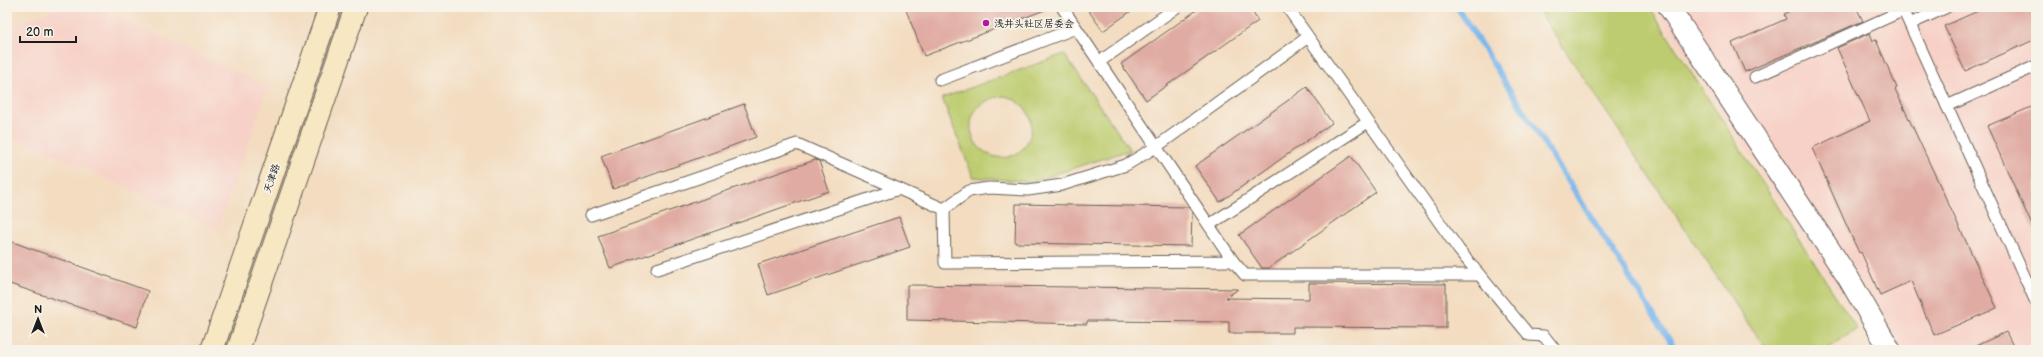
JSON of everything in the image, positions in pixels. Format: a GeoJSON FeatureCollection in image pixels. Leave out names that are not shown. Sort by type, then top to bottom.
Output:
{"type":"FeatureCollection","features":[{"type":"Feature","properties":{"kind":"main road","name":"天津路"},"geometry":{"type":"LineString","coordinates":[[212,350],[330,7]]}},
{"type":"Feature","properties":{"kind":"main road"},"geometry":{"type":"LineString","coordinates":[[238,350],[356,7]]}},
{"type":"Feature","properties":{"kind":"street"},"geometry":{"type":"LineString","coordinates":[[1669,7],[1849,279],[1884,348]]}},
{"type":"Feature","properties":{"kind":"lane"},"geometry":{"type":"LineString","coordinates":[[1062,7],[1233,261],[1245,275],[1479,274]]}},
{"type":"Feature","properties":{"kind":"lane"},"geometry":{"type":"LineString","coordinates":[[1099,62],[1177,7]]}},
{"type":"Feature","properties":{"kind":"lane"},"geometry":{"type":"LineString","coordinates":[[1287,7],[1459,250],[1529,335],[1544,336],[1555,350]]}},
{"type":"Feature","properties":{"kind":"lane"},"geometry":{"type":"LineString","coordinates":[[1910,24],[1947,7]]}},
{"type":"Feature","properties":{"kind":"lane"},"geometry":{"type":"LineString","coordinates":[[1755,77],[1903,9],[2036,302]]}},
{"type":"Feature","properties":{"kind":"lane"},"geometry":{"type":"LineString","coordinates":[[940,80],[1076,28]]}},
{"type":"Feature","properties":{"kind":"lane"},"geometry":{"type":"LineString","coordinates":[[944,210],[969,191],[989,188],[1028,190],[1062,185],[1126,165],[1156,147],[1308,37]]}},
{"type":"Feature","properties":{"kind":"lane"},"geometry":{"type":"LineString","coordinates":[[1947,106],[2036,66]]}},
{"type":"Feature","properties":{"kind":"lane"},"geometry":{"type":"LineString","coordinates":[[1209,225],[1368,122]]}},
{"type":"Feature","properties":{"kind":"lane"},"geometry":{"type":"LineString","coordinates":[[591,215],[797,144],[944,210]]}},
{"type":"Feature","properties":{"kind":"lane"},"geometry":{"type":"LineString","coordinates":[[657,269],[899,189]]}},
{"type":"Feature","properties":{"kind":"lane"},"geometry":{"type":"LineString","coordinates":[[944,210],[945,263],[1233,261]]}},
{"type":"Feature","properties":{"kind":"shaded area"},"geometry":{"type":"Polygon","coordinates":[[[61,7],[98,7],[268,87],[218,229],[7,134],[7,27],[61,7]]]}},
{"type":"Feature","properties":{"kind":"shaded area"},"geometry":{"type":"Polygon","coordinates":[[[1654,7],[2036,7],[2036,350],[1876,350],[1654,7]]]}},
{"type":"Feature","properties":{"kind":"green space"},"geometry":{"type":"Polygon","coordinates":[[[1536,7],[1649,7],[1857,329],[1825,350],[1766,350],[1536,7]]]}},
{"type":"Feature","properties":{"kind":"green space"},"geometry":{"type":"Polygon","coordinates":[[[1064,54],[1130,150],[1031,182],[973,177],[942,98],[1064,54]],[[1005,96],[988,101],[976,110],[972,117],[972,133],[975,142],[982,150],[988,154],[1002,158],[1014,155],[1023,148],[1030,137],[1031,126],[1028,114],[1020,103],[1005,96]]]}},
{"type":"Feature","properties":{"kind":"building"},"geometry":{"type":"Polygon","coordinates":[[[915,7],[1050,8],[924,56],[906,10],[915,7]]]}},
{"type":"Feature","properties":{"kind":"building"},"geometry":{"type":"Polygon","coordinates":[[[1086,7],[1137,7],[1103,31],[1086,7]]]}},
{"type":"Feature","properties":{"kind":"building"},"geometry":{"type":"Polygon","coordinates":[[[1201,7],[1249,7],[1258,21],[1146,100],[1121,64],[1201,7]]]}},
{"type":"Feature","properties":{"kind":"building"},"geometry":{"type":"Polygon","coordinates":[[[1797,7],[1856,7],[1863,21],[1745,72],[1732,43],[1786,19],[1784,14],[1797,7]]]}},
{"type":"Feature","properties":{"kind":"building"},"geometry":{"type":"Polygon","coordinates":[[[1987,7],[2036,7],[2036,39],[1965,71],[1944,26],[1987,7]]]}},
{"type":"Feature","properties":{"kind":"building"},"geometry":{"type":"Polygon","coordinates":[[[1870,33],[1873,41],[1876,40],[1897,88],[1895,89],[1997,308],[1934,335],[1911,281],[1880,295],[1861,252],[1859,253],[1812,148],[1870,121],[1837,48],[1870,33]]]}},
{"type":"Feature","properties":{"kind":"building"},"geometry":{"type":"Polygon","coordinates":[[[1307,87],[1332,123],[1220,202],[1195,166],[1307,87]]]}},
{"type":"Feature","properties":{"kind":"building"},"geometry":{"type":"Polygon","coordinates":[[[744,104],[756,137],[613,189],[601,156],[744,104]]]}},
{"type":"Feature","properties":{"kind":"building"},"geometry":{"type":"Polygon","coordinates":[[[2036,105],[2036,234],[1987,126],[2036,105]]]}},
{"type":"Feature","properties":{"kind":"building"},"geometry":{"type":"Polygon","coordinates":[[[1351,156],[1376,192],[1269,268],[1262,268],[1239,235],[1351,156]]]}},
{"type":"Feature","properties":{"kind":"building"},"geometry":{"type":"Polygon","coordinates":[[[815,160],[819,161],[829,191],[610,268],[598,236],[815,160]]]}},
{"type":"Feature","properties":{"kind":"building"},"geometry":{"type":"Polygon","coordinates":[[[1016,204],[1188,207],[1192,212],[1191,246],[1015,243],[1016,204]]]}},
{"type":"Feature","properties":{"kind":"building"},"geometry":{"type":"Polygon","coordinates":[[[899,217],[910,247],[768,295],[758,264],[899,217]]]}},
{"type":"Feature","properties":{"kind":"building"},"geometry":{"type":"Polygon","coordinates":[[[7,240],[148,291],[137,327],[7,283],[7,240]]]}},
{"type":"Feature","properties":{"kind":"building"},"geometry":{"type":"Polygon","coordinates":[[[1309,283],[1446,284],[1446,328],[1293,327],[1293,333],[1229,333],[1229,322],[1087,321],[1087,324],[907,320],[907,285],[1238,289],[1226,298],[1309,299],[1309,283]]]}},
{"type":"Feature","properties":{"kind":"building"},"geometry":{"type":"Polygon","coordinates":[[[2006,332],[2015,350],[1967,350],[2006,332]]]}},
{"type":"Feature","properties":{"kind":"waterway"},"geometry":{"type":"LineString","coordinates":[[1457,7],[1676,350]]}},
{"type":"Feature","properties":{"kind":"place","name":"浅井头社区居委会"},"geometry":{"type":"Point","coordinates":[986,23]}}]}
